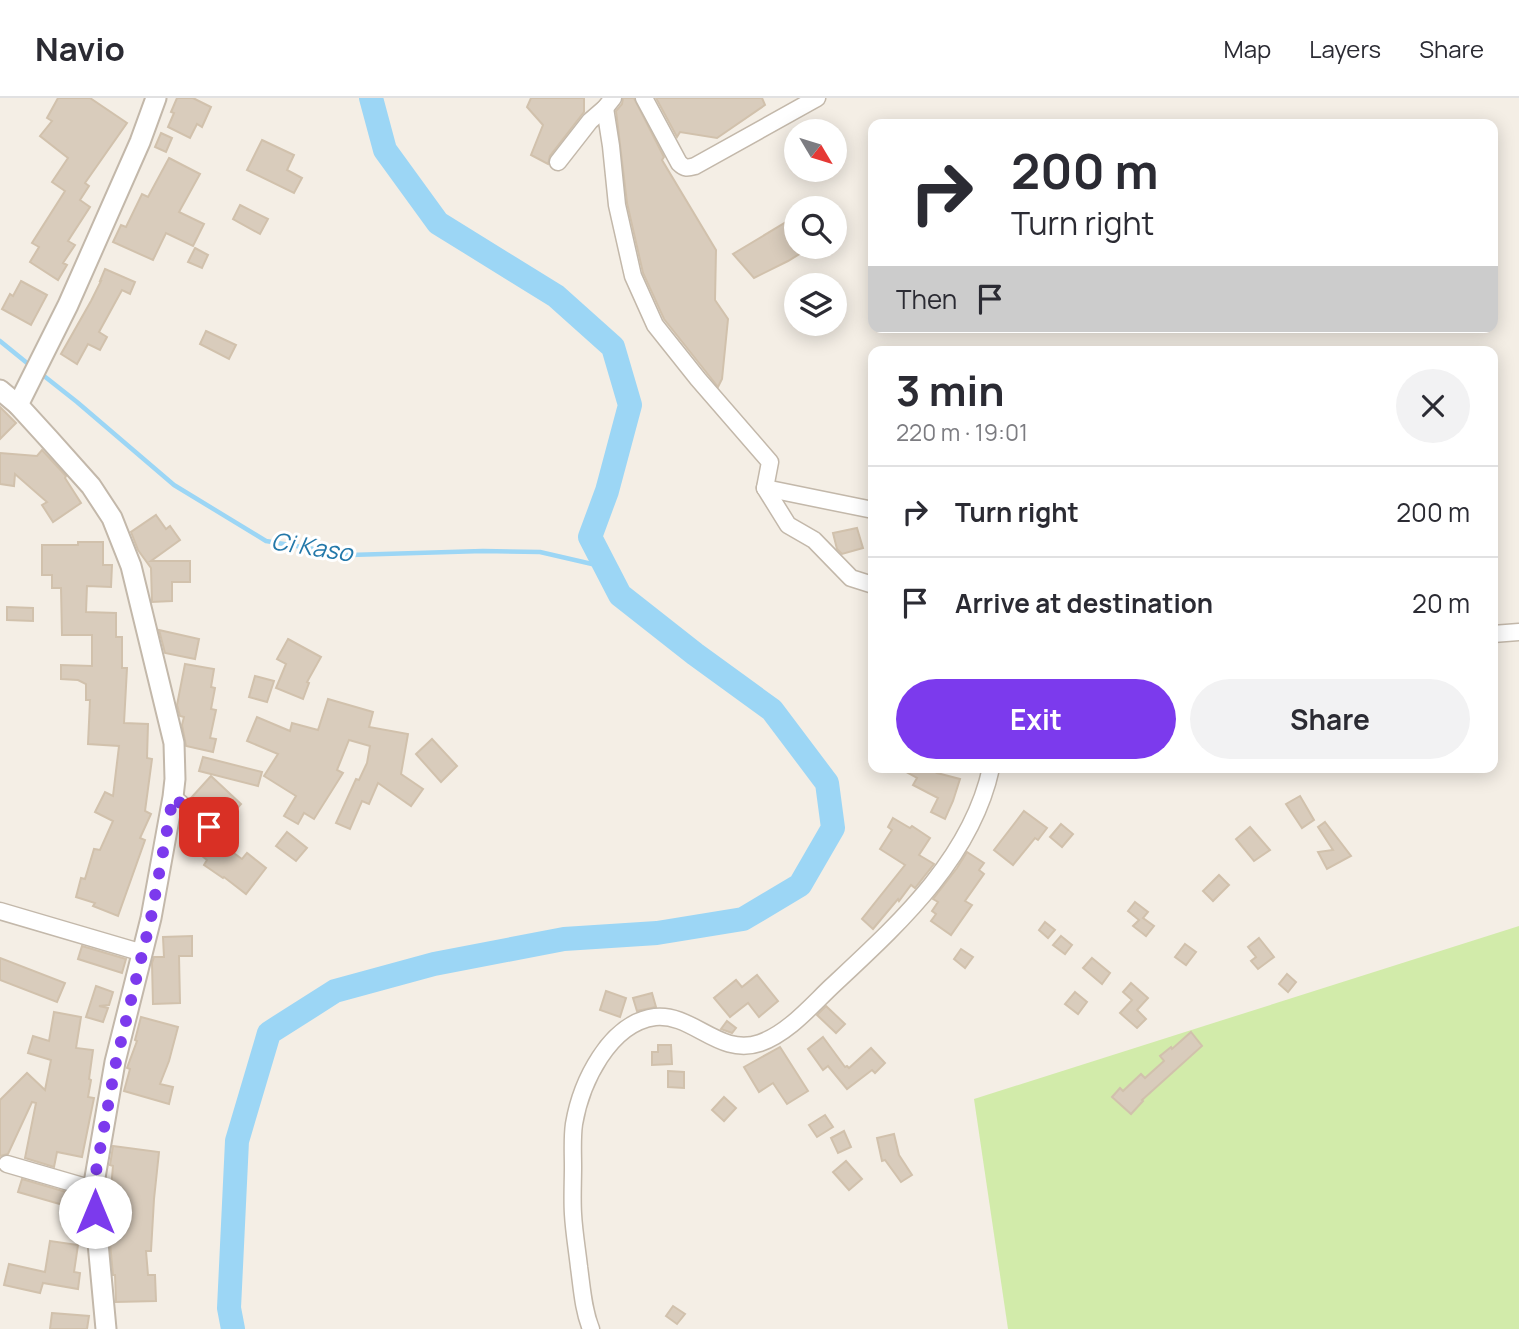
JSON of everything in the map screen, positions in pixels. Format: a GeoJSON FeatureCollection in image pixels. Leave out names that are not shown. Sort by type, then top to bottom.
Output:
{"type":"FeatureCollection","features":[{"type":"Feature","properties":{"kind":"street"},"geometry":{"type":"LineString","coordinates":[[18,405],[68,305],[141,142],[156,98]]}},
{"type":"Feature","properties":{"kind":"street"},"geometry":{"type":"LineString","coordinates":[[645,98],[679,163],[688,168],[817,98]]}},
{"type":"Feature","properties":{"kind":"street"},"geometry":{"type":"LineString","coordinates":[[558,162],[590,121],[609,103]]}},
{"type":"Feature","properties":{"kind":"street"},"geometry":{"type":"LineString","coordinates":[[609,103],[617,205],[633,276],[655,325],[770,461],[765,488],[788,525],[814,540],[852,578],[868,583]]}},
{"type":"Feature","properties":{"kind":"street"},"geometry":{"type":"LineString","coordinates":[[0,390],[18,405],[91,486],[113,517],[131,566],[174,743],[173,797],[151,918],[116,1062],[93,1188],[106,1329]]}},
{"type":"Feature","properties":{"kind":"street"},"geometry":{"type":"LineString","coordinates":[[765,488],[868,509]]}},
{"type":"Feature","properties":{"kind":"street"},"geometry":{"type":"LineString","coordinates":[[1498,634],[1519,632]]}},
{"type":"Feature","properties":{"kind":"street"},"geometry":{"type":"LineString","coordinates":[[591,1329],[584,1311],[573,1214],[573,1126],[579,1100],[601,1054],[617,1036],[634,1024],[655,1017],[677,1020],[725,1044],[743,1046],[773,1037],[793,1023],[907,914],[932,884],[953,855],[973,819],[989,773]]}},
{"type":"Feature","properties":{"kind":"street"},"geometry":{"type":"LineString","coordinates":[[173,797],[226,842]]}},
{"type":"Feature","properties":{"kind":"street"},"geometry":{"type":"LineString","coordinates":[[0,911],[143,953]]}},
{"type":"Feature","properties":{"kind":"street"},"geometry":{"type":"LineString","coordinates":[[7,1164],[93,1188]]}},
{"type":"Feature","properties":{"kind":"green space"},"geometry":{"type":"Polygon","coordinates":[[[1519,926],[1519,1329],[1008,1329],[974,1099],[1519,926]]]}},
{"type":"Feature","properties":{"kind":"building"},"geometry":{"type":"Polygon","coordinates":[[[58,98],[90,98],[127,123],[85,183],[89,186],[80,200],[90,207],[68,241],[75,245],[63,263],[67,265],[58,280],[30,262],[39,247],[32,243],[65,191],[52,182],[68,158],[40,136],[52,121],[47,118],[58,98]]]}},
{"type":"Feature","properties":{"kind":"building"},"geometry":{"type":"Polygon","coordinates":[[[177,98],[193,98],[211,107],[202,127],[197,124],[190,138],[168,127],[177,98]]]}},
{"type":"Feature","properties":{"kind":"building"},"geometry":{"type":"Polygon","coordinates":[[[531,98],[584,98],[584,112],[550,156],[548,164],[531,155],[543,125],[527,107],[531,98]]]}},
{"type":"Feature","properties":{"kind":"building"},"geometry":{"type":"Polygon","coordinates":[[[623,98],[634,98],[664,157],[662,160],[716,250],[715,300],[728,319],[722,379],[718,387],[664,319],[643,273],[627,203],[616,111],[623,98]]]}},
{"type":"Feature","properties":{"kind":"building"},"geometry":{"type":"Polygon","coordinates":[[[656,98],[762,98],[765,105],[717,138],[680,132],[677,137],[656,98]]]}},
{"type":"Feature","properties":{"kind":"building"},"geometry":{"type":"Polygon","coordinates":[[[161,133],[172,138],[166,152],[155,147],[161,133]]]}},
{"type":"Feature","properties":{"kind":"building"},"geometry":{"type":"Polygon","coordinates":[[[262,140],[294,155],[287,170],[302,178],[294,193],[247,170],[262,140]]]}},
{"type":"Feature","properties":{"kind":"building"},"geometry":{"type":"Polygon","coordinates":[[[169,158],[200,174],[179,212],[204,224],[193,246],[166,233],[153,260],[113,242],[121,225],[126,227],[142,194],[148,197],[169,158]]]}},
{"type":"Feature","properties":{"kind":"building"},"geometry":{"type":"Polygon","coordinates":[[[240,205],[268,219],[260,234],[233,219],[240,205]]]}},
{"type":"Feature","properties":{"kind":"building"},"geometry":{"type":"Polygon","coordinates":[[[784,223],[784,259],[791,259],[788,261],[754,278],[733,254],[784,223]]]}},
{"type":"Feature","properties":{"kind":"building"},"geometry":{"type":"Polygon","coordinates":[[[195,248],[208,255],[202,268],[188,262],[195,248]]]}},
{"type":"Feature","properties":{"kind":"building"},"geometry":{"type":"Polygon","coordinates":[[[105,269],[135,282],[130,294],[122,290],[99,332],[107,337],[100,350],[88,344],[77,364],[61,354],[91,301],[105,269]]]}},
{"type":"Feature","properties":{"kind":"building"},"geometry":{"type":"Polygon","coordinates":[[[21,281],[47,295],[31,325],[2,309],[21,281]]]}},
{"type":"Feature","properties":{"kind":"building"},"geometry":{"type":"Polygon","coordinates":[[[206,331],[236,345],[229,359],[200,344],[206,331]]]}},
{"type":"Feature","properties":{"kind":"building"},"geometry":{"type":"Polygon","coordinates":[[[0,407],[16,423],[0,439],[0,407]]]}},
{"type":"Feature","properties":{"kind":"building"},"geometry":{"type":"Polygon","coordinates":[[[42,450],[66,476],[81,503],[53,522],[42,505],[47,502],[15,474],[14,486],[0,484],[0,453],[37,456],[42,450]]]}},
{"type":"Feature","properties":{"kind":"building"},"geometry":{"type":"Polygon","coordinates":[[[156,515],[166,529],[170,526],[180,540],[151,561],[190,561],[190,582],[172,582],[172,601],[152,602],[151,568],[138,550],[131,532],[156,515]]]}},
{"type":"Feature","properties":{"kind":"building"},"geometry":{"type":"Polygon","coordinates":[[[857,528],[863,548],[842,554],[837,549],[833,533],[857,528]]]}},
{"type":"Feature","properties":{"kind":"building"},"geometry":{"type":"Polygon","coordinates":[[[78,542],[103,542],[103,565],[112,565],[111,587],[87,586],[86,612],[116,613],[116,637],[122,637],[122,668],[127,668],[124,723],[148,724],[147,758],[152,759],[145,811],[151,814],[140,838],[145,840],[118,916],[93,906],[95,903],[76,897],[81,878],[85,879],[94,849],[100,850],[113,821],[95,812],[105,792],[113,796],[119,746],[88,744],[90,700],[86,700],[86,684],[78,680],[61,679],[61,665],[92,666],[92,635],[62,635],[61,588],[52,588],[52,575],[42,575],[42,545],[78,545],[78,542]]]}},
{"type":"Feature","properties":{"kind":"building"},"geometry":{"type":"Polygon","coordinates":[[[7,607],[33,608],[33,621],[7,620],[7,607]]]}},
{"type":"Feature","properties":{"kind":"building"},"geometry":{"type":"Polygon","coordinates":[[[159,630],[199,639],[195,659],[165,653],[159,630]]]}},
{"type":"Feature","properties":{"kind":"building"},"geometry":{"type":"Polygon","coordinates":[[[288,639],[321,657],[307,682],[309,683],[303,699],[276,688],[286,664],[277,659],[288,639]]]}},
{"type":"Feature","properties":{"kind":"building"},"geometry":{"type":"Polygon","coordinates":[[[185,664],[214,669],[211,687],[215,688],[211,709],[216,710],[210,738],[216,739],[213,752],[186,746],[182,725],[184,717],[180,716],[177,705],[185,664]]]}},
{"type":"Feature","properties":{"kind":"building"},"geometry":{"type":"Polygon","coordinates":[[[255,676],[274,681],[267,702],[249,697],[255,676]]]}},
{"type":"Feature","properties":{"kind":"building"},"geometry":{"type":"Polygon","coordinates":[[[328,699],[373,712],[369,727],[408,734],[401,774],[423,789],[411,806],[378,783],[369,804],[362,801],[350,829],[336,823],[356,779],[359,780],[367,763],[370,746],[349,740],[337,770],[343,773],[314,819],[304,813],[298,824],[284,816],[296,796],[264,776],[278,754],[247,741],[257,717],[290,731],[292,723],[318,730],[328,699]]]}},
{"type":"Feature","properties":{"kind":"building"},"geometry":{"type":"Polygon","coordinates":[[[432,739],[457,766],[441,782],[416,754],[432,739]]]}},
{"type":"Feature","properties":{"kind":"building"},"geometry":{"type":"Polygon","coordinates":[[[203,757],[262,772],[258,786],[199,771],[203,757]]]}},
{"type":"Feature","properties":{"kind":"building"},"geometry":{"type":"Polygon","coordinates":[[[908,773],[937,773],[960,779],[945,819],[931,812],[938,798],[913,785],[917,778],[908,773]]]}},
{"type":"Feature","properties":{"kind":"building"},"geometry":{"type":"Polygon","coordinates":[[[211,776],[241,804],[222,825],[191,798],[211,776]]]}},
{"type":"Feature","properties":{"kind":"building"},"geometry":{"type":"Polygon","coordinates":[[[1300,796],[1314,820],[1302,828],[1286,804],[1300,796]]]}},
{"type":"Feature","properties":{"kind":"building"},"geometry":{"type":"Polygon","coordinates":[[[1024,811],[1047,828],[1013,865],[994,850],[1024,811]]]}},
{"type":"Feature","properties":{"kind":"building"},"geometry":{"type":"Polygon","coordinates":[[[893,818],[930,838],[919,855],[934,864],[915,888],[911,885],[873,929],[862,919],[905,865],[880,849],[892,830],[888,827],[893,818]]]}},
{"type":"Feature","properties":{"kind":"building"},"geometry":{"type":"Polygon","coordinates":[[[1325,822],[1351,856],[1327,869],[1318,852],[1333,850],[1318,827],[1325,822]]]}},
{"type":"Feature","properties":{"kind":"building"},"geometry":{"type":"Polygon","coordinates":[[[1061,824],[1073,834],[1062,847],[1050,837],[1061,824]]]}},
{"type":"Feature","properties":{"kind":"building"},"geometry":{"type":"Polygon","coordinates":[[[1250,827],[1270,850],[1254,861],[1236,839],[1250,827]]]}},
{"type":"Feature","properties":{"kind":"building"},"geometry":{"type":"Polygon","coordinates":[[[197,831],[220,850],[231,851],[242,859],[247,853],[266,868],[246,894],[204,865],[207,860],[187,844],[197,831]]]}},
{"type":"Feature","properties":{"kind":"building"},"geometry":{"type":"Polygon","coordinates":[[[287,832],[307,848],[296,861],[276,846],[287,832]]]}},
{"type":"Feature","properties":{"kind":"building"},"geometry":{"type":"Polygon","coordinates":[[[967,852],[984,863],[979,870],[984,874],[965,901],[972,905],[951,935],[931,921],[936,914],[932,911],[938,902],[933,899],[967,852]]]}},
{"type":"Feature","properties":{"kind":"building"},"geometry":{"type":"Polygon","coordinates":[[[1219,875],[1229,885],[1213,901],[1203,891],[1219,875]]]}},
{"type":"Feature","properties":{"kind":"building"},"geometry":{"type":"Polygon","coordinates":[[[1135,902],[1148,912],[1143,918],[1154,926],[1146,936],[1133,926],[1139,920],[1128,911],[1135,902]]]}},
{"type":"Feature","properties":{"kind":"building"},"geometry":{"type":"Polygon","coordinates":[[[1045,922],[1055,930],[1048,938],[1039,930],[1045,922]]]}},
{"type":"Feature","properties":{"kind":"building"},"geometry":{"type":"Polygon","coordinates":[[[192,936],[192,956],[179,956],[180,1003],[153,1004],[152,963],[154,957],[164,957],[163,937],[192,936]]]}},
{"type":"Feature","properties":{"kind":"building"},"geometry":{"type":"Polygon","coordinates":[[[1061,936],[1072,945],[1065,954],[1053,945],[1061,936]]]}},
{"type":"Feature","properties":{"kind":"building"},"geometry":{"type":"Polygon","coordinates":[[[1259,938],[1274,957],[1258,969],[1251,961],[1256,957],[1248,947],[1259,938]]]}},
{"type":"Feature","properties":{"kind":"building"},"geometry":{"type":"Polygon","coordinates":[[[1185,944],[1196,952],[1186,965],[1175,957],[1185,944]]]}},
{"type":"Feature","properties":{"kind":"building"},"geometry":{"type":"Polygon","coordinates":[[[82,946],[126,959],[122,973],[78,959],[82,946]]]}},
{"type":"Feature","properties":{"kind":"building"},"geometry":{"type":"Polygon","coordinates":[[[961,949],[973,957],[965,968],[954,959],[961,949]]]}},
{"type":"Feature","properties":{"kind":"building"},"geometry":{"type":"Polygon","coordinates":[[[0,958],[65,983],[57,1002],[0,980],[0,958]]]}},
{"type":"Feature","properties":{"kind":"building"},"geometry":{"type":"Polygon","coordinates":[[[1092,958],[1110,973],[1102,984],[1083,968],[1092,958]]]}},
{"type":"Feature","properties":{"kind":"building"},"geometry":{"type":"Polygon","coordinates":[[[1287,974],[1296,982],[1288,992],[1279,984],[1287,974]]]}},
{"type":"Feature","properties":{"kind":"building"},"geometry":{"type":"Polygon","coordinates":[[[757,975],[778,1001],[759,1017],[748,1003],[730,1017],[714,998],[736,980],[742,987],[757,975]]]}},
{"type":"Feature","properties":{"kind":"building"},"geometry":{"type":"Polygon","coordinates":[[[1131,983],[1148,998],[1137,1010],[1146,1019],[1137,1028],[1120,1013],[1132,1000],[1123,992],[1131,983]]]}},
{"type":"Feature","properties":{"kind":"building"},"geometry":{"type":"Polygon","coordinates":[[[96,986],[113,992],[109,1005],[99,1006],[108,1008],[103,1022],[86,1017],[96,986]]]}},
{"type":"Feature","properties":{"kind":"building"},"geometry":{"type":"Polygon","coordinates":[[[606,991],[626,998],[620,1017],[600,1010],[606,991]]]}},
{"type":"Feature","properties":{"kind":"building"},"geometry":{"type":"Polygon","coordinates":[[[1075,992],[1087,1002],[1078,1014],[1065,1004],[1075,992]]]}},
{"type":"Feature","properties":{"kind":"building"},"geometry":{"type":"Polygon","coordinates":[[[652,993],[656,1007],[637,1011],[633,998],[652,993]]]}},
{"type":"Feature","properties":{"kind":"building"},"geometry":{"type":"Polygon","coordinates":[[[826,1006],[845,1024],[836,1033],[817,1015],[826,1006]]]}},
{"type":"Feature","properties":{"kind":"building"},"geometry":{"type":"Polygon","coordinates":[[[54,1012],[81,1017],[76,1048],[93,1050],[88,1097],[94,1098],[82,1157],[57,1152],[54,1167],[25,1158],[36,1103],[32,1102],[8,1154],[0,1156],[0,1100],[27,1073],[45,1090],[51,1060],[28,1053],[33,1036],[49,1041],[54,1012]]]}},
{"type":"Feature","properties":{"kind":"building"},"geometry":{"type":"Polygon","coordinates":[[[141,1017],[178,1027],[160,1084],[173,1087],[169,1104],[124,1091],[130,1069],[127,1068],[137,1041],[135,1040],[141,1017]]]}},
{"type":"Feature","properties":{"kind":"building"},"geometry":{"type":"Polygon","coordinates":[[[727,1021],[736,1028],[732,1033],[721,1029],[727,1021]]]}},
{"type":"Feature","properties":{"kind":"building"},"geometry":{"type":"Polygon","coordinates":[[[1191,1032],[1202,1046],[1142,1100],[1131,1114],[1112,1097],[1120,1088],[1123,1091],[1141,1074],[1145,1078],[1164,1061],[1160,1056],[1191,1032]]]}},
{"type":"Feature","properties":{"kind":"building"},"geometry":{"type":"Polygon","coordinates":[[[823,1037],[845,1067],[849,1068],[871,1048],[885,1063],[875,1073],[872,1070],[847,1089],[828,1066],[823,1070],[808,1049],[823,1037]]]}},
{"type":"Feature","properties":{"kind":"building"},"geometry":{"type":"Polygon","coordinates":[[[658,1045],[671,1045],[672,1064],[652,1065],[652,1052],[658,1052],[658,1045]]]}},
{"type":"Feature","properties":{"kind":"building"},"geometry":{"type":"Polygon","coordinates":[[[780,1047],[808,1091],[787,1104],[773,1083],[759,1092],[744,1067],[780,1047]]]}},
{"type":"Feature","properties":{"kind":"building"},"geometry":{"type":"Polygon","coordinates":[[[668,1071],[684,1072],[684,1088],[668,1087],[668,1071]]]}},
{"type":"Feature","properties":{"kind":"building"},"geometry":{"type":"Polygon","coordinates":[[[724,1097],[736,1108],[724,1121],[712,1110],[724,1097]]]}},
{"type":"Feature","properties":{"kind":"building"},"geometry":{"type":"Polygon","coordinates":[[[825,1115],[833,1127],[817,1137],[809,1125],[825,1115]]]}},
{"type":"Feature","properties":{"kind":"building"},"geometry":{"type":"Polygon","coordinates":[[[844,1131],[851,1147],[838,1153],[831,1138],[844,1131]]]}},
{"type":"Feature","properties":{"kind":"building"},"geometry":{"type":"Polygon","coordinates":[[[894,1134],[899,1155],[912,1175],[901,1182],[885,1160],[882,1161],[877,1138],[894,1134]]]}},
{"type":"Feature","properties":{"kind":"building"},"geometry":{"type":"Polygon","coordinates":[[[113,1146],[159,1152],[151,1251],[146,1251],[148,1275],[155,1275],[156,1301],[116,1302],[106,1200],[110,1200],[113,1146]]]}},
{"type":"Feature","properties":{"kind":"building"},"geometry":{"type":"Polygon","coordinates":[[[846,1161],[862,1179],[849,1190],[833,1172],[846,1161]]]}},
{"type":"Feature","properties":{"kind":"building"},"geometry":{"type":"Polygon","coordinates":[[[22,1179],[73,1194],[70,1207],[18,1192],[22,1179]]]}},
{"type":"Feature","properties":{"kind":"building"},"geometry":{"type":"Polygon","coordinates":[[[50,1241],[78,1245],[74,1272],[80,1273],[78,1289],[43,1283],[40,1293],[4,1285],[9,1264],[45,1272],[50,1241]]]}},
{"type":"Feature","properties":{"kind":"building"},"geometry":{"type":"Polygon","coordinates":[[[673,1306],[685,1314],[677,1324],[666,1316],[673,1306]]]}},
{"type":"Feature","properties":{"kind":"building"},"geometry":{"type":"Polygon","coordinates":[[[52,1313],[89,1316],[87,1329],[50,1329],[52,1313]]]}},
{"type":"Feature","properties":{"kind":"waterway"},"geometry":{"type":"LineString","coordinates":[[233,1329],[229,1308],[237,1141],[269,1033],[335,991],[434,964],[564,939],[657,933],[743,919],[800,885],[833,828],[827,783],[772,710],[620,595],[590,537],[607,491],[630,405],[613,347],[556,296],[438,223],[385,150],[371,98]]}},
{"type":"Feature","properties":{"kind":"waterway","name":"Ci Kaso"},"geometry":{"type":"LineString","coordinates":[[0,341],[32,367]]}},
{"type":"Feature","properties":{"kind":"waterway","name":"Ci Kaso"},"geometry":{"type":"LineString","coordinates":[[39,372],[174,485],[266,541],[350,555],[540,552],[605,567]]}},
{"type":"Feature","properties":{"kind":"route"},"geometry":{"type":"LineString","coordinates":[[95,1212],[93,1188],[116,1062],[151,918],[173,797],[209,827]]}}]}
